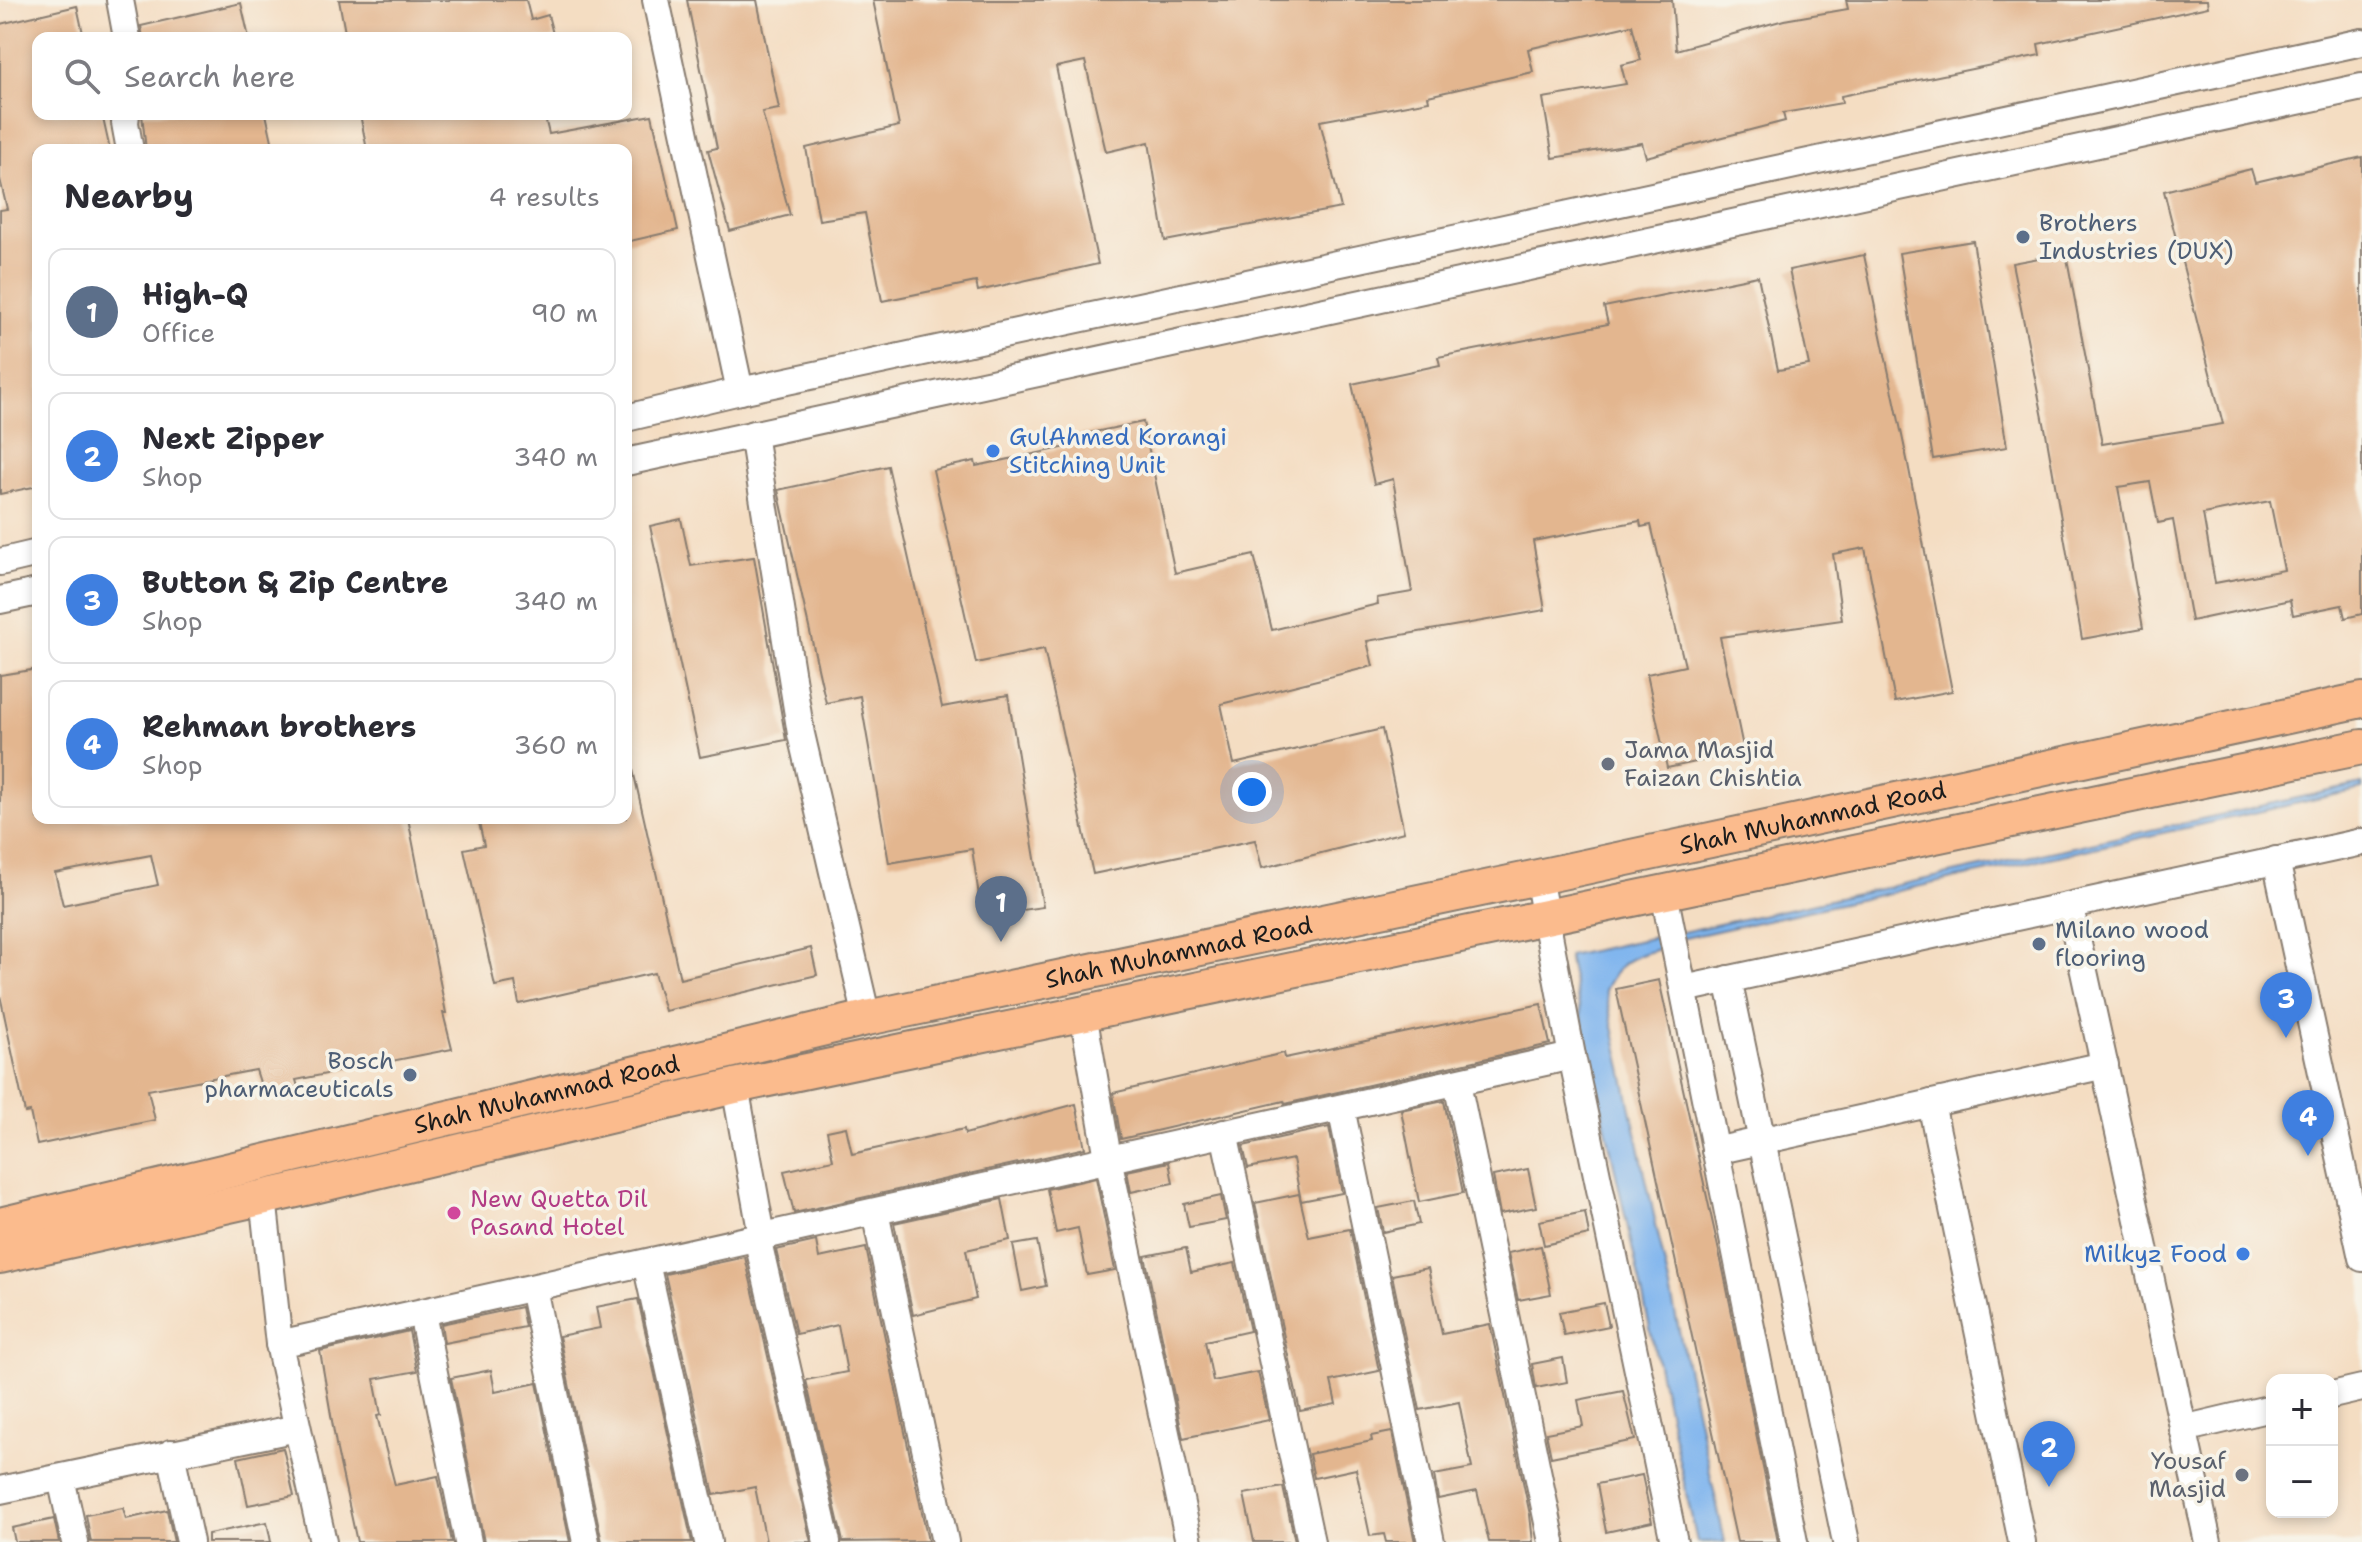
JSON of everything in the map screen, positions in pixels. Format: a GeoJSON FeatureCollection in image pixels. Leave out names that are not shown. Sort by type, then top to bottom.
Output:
{"type":"FeatureCollection","features":[{"type":"Feature","properties":{"kind":"main road","name":"Shah Muhammad Road"},"geometry":{"type":"LineString","coordinates":[[0,1225],[867,1018],[2362,700]]}},
{"type":"Feature","properties":{"kind":"main road","name":"Shah Muhammad Road"},"geometry":{"type":"LineString","coordinates":[[0,1256],[310,1187],[735,1086],[1083,1013],[1546,919],[1669,917],[2362,747]]}},
{"type":"Feature","properties":{"kind":"street"},"geometry":{"type":"LineString","coordinates":[[120,0],[126,32]]}},
{"type":"Feature","properties":{"kind":"street"},"geometry":{"type":"LineString","coordinates":[[656,0],[740,391]]}},
{"type":"Feature","properties":{"kind":"street"},"geometry":{"type":"LineString","coordinates":[[632,417],[2362,42]]}},
{"type":"Feature","properties":{"kind":"street"},"geometry":{"type":"LineString","coordinates":[[632,461],[2362,87]]}},
{"type":"Feature","properties":{"kind":"street"},"geometry":{"type":"LineString","coordinates":[[2144,90],[2152,134]]}},
{"type":"Feature","properties":{"kind":"street"},"geometry":{"type":"LineString","coordinates":[[125,120],[129,144]]}},
{"type":"Feature","properties":{"kind":"street"},"geometry":{"type":"LineString","coordinates":[[1904,140],[1914,185]]}},
{"type":"Feature","properties":{"kind":"street"},"geometry":{"type":"LineString","coordinates":[[1643,200],[1652,240]]}},
{"type":"Feature","properties":{"kind":"street"},"geometry":{"type":"LineString","coordinates":[[704,399],[713,443]]}},
{"type":"Feature","properties":{"kind":"street"},"geometry":{"type":"LineString","coordinates":[[753,434],[801,734],[867,1018]]}},
{"type":"Feature","properties":{"kind":"street"},"geometry":{"type":"LineString","coordinates":[[0,562],[32,554]]}},
{"type":"Feature","properties":{"kind":"street"},"geometry":{"type":"LineString","coordinates":[[0,600],[32,593]]}},
{"type":"Feature","properties":{"kind":"street"},"geometry":{"type":"LineString","coordinates":[[1684,989],[2362,842]]}},
{"type":"Feature","properties":{"kind":"street"},"geometry":{"type":"LineString","coordinates":[[2276,860],[2362,1258]]}},
{"type":"Feature","properties":{"kind":"street"},"geometry":{"type":"LineString","coordinates":[[1538,877],[1572,1056],[1674,1542]]}},
{"type":"Feature","properties":{"kind":"street"},"geometry":{"type":"LineString","coordinates":[[2070,907],[2208,1542]]}},
{"type":"Feature","properties":{"kind":"street"},"geometry":{"type":"LineString","coordinates":[[1669,917],[1794,1542]]}},
{"type":"Feature","properties":{"kind":"street"},"geometry":{"type":"LineString","coordinates":[[1728,979],[1846,1542]]}},
{"type":"Feature","properties":{"kind":"street"},"geometry":{"type":"LineString","coordinates":[[1083,1013],[1108,1158],[1189,1542]]}},
{"type":"Feature","properties":{"kind":"street"},"geometry":{"type":"LineString","coordinates":[[279,1344],[1572,1056]]}},
{"type":"Feature","properties":{"kind":"street"},"geometry":{"type":"LineString","coordinates":[[1715,1151],[2105,1065]]}},
{"type":"Feature","properties":{"kind":"street"},"geometry":{"type":"LineString","coordinates":[[1457,1083],[1552,1542]]}},
{"type":"Feature","properties":{"kind":"street"},"geometry":{"type":"LineString","coordinates":[[735,1086],[760,1237],[827,1542]]}},
{"type":"Feature","properties":{"kind":"street"},"geometry":{"type":"LineString","coordinates":[[1931,1103],[2022,1542]]}},
{"type":"Feature","properties":{"kind":"street"},"geometry":{"type":"LineString","coordinates":[[1341,1108],[1431,1542]]}},
{"type":"Feature","properties":{"kind":"street"},"geometry":{"type":"LineString","coordinates":[[1224,1133],[1311,1542]]}},
{"type":"Feature","properties":{"kind":"street"},"geometry":{"type":"LineString","coordinates":[[346,1142],[340,1152],[340,1163],[347,1172],[358,1175]]}},
{"type":"Feature","properties":{"kind":"street"},"geometry":{"type":"LineString","coordinates":[[302,1152],[313,1156],[319,1166],[318,1178],[310,1187]]}},
{"type":"Feature","properties":{"kind":"street"},"geometry":{"type":"LineString","coordinates":[[263,1197],[279,1344],[323,1542]]}},
{"type":"Feature","properties":{"kind":"street"},"geometry":{"type":"LineString","coordinates":[[875,1212],[945,1542]]}},
{"type":"Feature","properties":{"kind":"street"},"geometry":{"type":"LineString","coordinates":[[646,1263],[708,1542]]}},
{"type":"Feature","properties":{"kind":"street"},"geometry":{"type":"LineString","coordinates":[[533,1288],[586,1542]]}},
{"type":"Feature","properties":{"kind":"street"},"geometry":{"type":"LineString","coordinates":[[422,1313],[468,1542]]}},
{"type":"Feature","properties":{"kind":"street"},"geometry":{"type":"LineString","coordinates":[[2338,1394],[2362,1388]]}},
{"type":"Feature","properties":{"kind":"street"},"geometry":{"type":"LineString","coordinates":[[2183,1429],[2266,1409]]}},
{"type":"Feature","properties":{"kind":"street"},"geometry":{"type":"LineString","coordinates":[[0,1490],[297,1428]]}},
{"type":"Feature","properties":{"kind":"street"},"geometry":{"type":"LineString","coordinates":[[171,1453],[190,1542]]}},
{"type":"Feature","properties":{"kind":"street"},"geometry":{"type":"LineString","coordinates":[[61,1478],[75,1542]]}},
{"type":"Feature","properties":{"kind":"water"},"geometry":{"type":"Polygon","coordinates":[[[2362,784],[2362,789],[1680,939],[1678,933],[2362,784]]]}},
{"type":"Feature","properties":{"kind":"water"},"geometry":{"type":"Polygon","coordinates":[[[1660,936],[1662,948],[1622,965],[1605,990],[1725,1542],[1697,1542],[1568,956],[1660,936]]]}},
{"type":"Feature","properties":{"kind":"building"},"geometry":{"type":"Polygon","coordinates":[[[339,0],[526,0],[531,20],[548,15],[552,32],[345,32],[339,0]]]}},
{"type":"Feature","properties":{"kind":"building"},"geometry":{"type":"Polygon","coordinates":[[[687,0],[757,0],[779,109],[762,112],[790,215],[730,231],[708,150],[717,148],[687,0]]]}},
{"type":"Feature","properties":{"kind":"building"},"geometry":{"type":"Polygon","coordinates":[[[873,0],[1672,0],[1676,50],[1784,20],[1848,9],[1846,0],[2207,0],[2208,7],[2038,44],[2040,55],[1841,96],[1842,103],[1783,113],[1785,121],[1646,157],[1642,143],[1553,158],[1543,98],[1626,84],[1621,65],[1641,60],[1632,25],[1528,49],[1533,72],[1428,96],[1429,101],[1320,121],[1341,208],[1165,241],[1149,142],[1106,152],[1085,61],[1056,67],[1098,264],[978,291],[976,282],[882,301],[865,213],[819,220],[806,148],[899,126],[873,0]]]}},
{"type":"Feature","properties":{"kind":"building"},"geometry":{"type":"Polygon","coordinates":[[[241,3],[248,32],[142,32],[141,26],[241,3]]]}},
{"type":"Feature","properties":{"kind":"building"},"geometry":{"type":"Polygon","coordinates":[[[77,6],[83,32],[32,32],[32,120],[103,120],[109,144],[32,144],[32,487],[0,494],[0,210],[7,209],[0,179],[0,24],[77,6]]]}},
{"type":"Feature","properties":{"kind":"building"},"geometry":{"type":"Polygon","coordinates":[[[652,115],[678,230],[632,241],[632,144],[366,144],[361,120],[546,120],[549,134],[652,115]]]}},
{"type":"Feature","properties":{"kind":"building"},"geometry":{"type":"Polygon","coordinates":[[[143,120],[267,120],[273,144],[145,144],[143,120]]]}},
{"type":"Feature","properties":{"kind":"building"},"geometry":{"type":"Polygon","coordinates":[[[2362,157],[2362,614],[2345,618],[2342,605],[2293,615],[2290,600],[2191,621],[2173,520],[2158,523],[2150,482],[2118,487],[2143,628],[2082,639],[2012,263],[2066,253],[2102,444],[2223,424],[2164,191],[2251,169],[2255,182],[2362,157]],[[2270,501],[2203,514],[2215,583],[2284,570],[2270,501]]]}},
{"type":"Feature","properties":{"kind":"building"},"geometry":{"type":"Polygon","coordinates":[[[1973,241],[2007,447],[1933,459],[1899,253],[1973,241]]]}},
{"type":"Feature","properties":{"kind":"building"},"geometry":{"type":"Polygon","coordinates":[[[1864,255],[1952,691],[1895,702],[1865,548],[1833,554],[1842,620],[1720,637],[1744,752],[1667,768],[1647,674],[1685,666],[1651,525],[1641,527],[1640,521],[1533,541],[1545,610],[1367,641],[1373,666],[1221,704],[1234,764],[1382,729],[1404,832],[1262,868],[1255,840],[1093,874],[1044,649],[976,663],[933,470],[975,461],[976,466],[1077,445],[1075,436],[1143,422],[1175,573],[1254,555],[1272,630],[1378,604],[1377,598],[1412,592],[1393,479],[1374,484],[1352,384],[1440,365],[1438,357],[1608,324],[1604,307],[1758,276],[1778,370],[1809,365],[1789,270],[1864,255]]]}},
{"type":"Feature","properties":{"kind":"building"},"geometry":{"type":"Polygon","coordinates":[[[888,466],[942,707],[1008,695],[1043,907],[982,916],[972,849],[889,863],[860,696],[826,703],[778,490],[888,466]]]}},
{"type":"Feature","properties":{"kind":"building"},"geometry":{"type":"Polygon","coordinates":[[[681,519],[691,566],[754,557],[786,740],[700,757],[650,526],[681,519]]]}},
{"type":"Feature","properties":{"kind":"building"},"geometry":{"type":"Polygon","coordinates":[[[32,670],[32,824],[409,824],[452,1049],[296,1080],[298,1087],[264,1095],[256,1070],[148,1090],[155,1120],[37,1145],[30,1112],[25,1113],[0,995],[0,675],[32,670]],[[151,855],[55,873],[63,905],[158,885],[151,855]]]}},
{"type":"Feature","properties":{"kind":"building"},"geometry":{"type":"Polygon","coordinates":[[[633,770],[680,979],[811,948],[817,975],[665,1011],[654,973],[519,1004],[515,982],[495,986],[464,849],[484,845],[479,824],[632,824],[633,770]]]}},
{"type":"Feature","properties":{"kind":"building"},"geometry":{"type":"Polygon","coordinates":[[[1659,980],[1724,1274],[1778,1542],[1737,1542],[1616,989],[1659,980]]]}},
{"type":"Feature","properties":{"kind":"building"},"geometry":{"type":"Polygon","coordinates":[[[1541,1004],[1550,1044],[1121,1139],[1113,1093],[1284,1053],[1285,1058],[1541,1004]]]}},
{"type":"Feature","properties":{"kind":"building"},"geometry":{"type":"Polygon","coordinates":[[[1444,1101],[1463,1193],[1419,1202],[1401,1110],[1444,1101]]]}},
{"type":"Feature","properties":{"kind":"building"},"geometry":{"type":"Polygon","coordinates":[[[1076,1104],[1085,1148],[794,1213],[784,1171],[833,1160],[827,1131],[846,1127],[852,1154],[964,1129],[965,1134],[1076,1104]]]}},
{"type":"Feature","properties":{"kind":"building"},"geometry":{"type":"Polygon","coordinates":[[[1329,1127],[1342,1193],[1301,1201],[1293,1159],[1248,1168],[1243,1146],[1329,1127]]]}},
{"type":"Feature","properties":{"kind":"building"},"geometry":{"type":"Polygon","coordinates":[[[1169,1162],[1173,1183],[1131,1192],[1127,1171],[1169,1162]]]}},
{"type":"Feature","properties":{"kind":"building"},"geometry":{"type":"Polygon","coordinates":[[[1528,1169],[1536,1207],[1500,1214],[1493,1176],[1528,1169]]]}},
{"type":"Feature","properties":{"kind":"building"},"geometry":{"type":"Polygon","coordinates":[[[1096,1178],[1115,1270],[1087,1275],[1078,1228],[1056,1233],[1047,1189],[1096,1178]]]}},
{"type":"Feature","properties":{"kind":"building"},"geometry":{"type":"Polygon","coordinates":[[[1299,1194],[1309,1237],[1350,1229],[1379,1371],[1331,1381],[1336,1404],[1300,1411],[1255,1203],[1299,1194]]]}},
{"type":"Feature","properties":{"kind":"building"},"geometry":{"type":"Polygon","coordinates":[[[1221,1196],[1226,1220],[1189,1227],[1184,1204],[1221,1196]]]}},
{"type":"Feature","properties":{"kind":"building"},"geometry":{"type":"Polygon","coordinates":[[[1002,1199],[1010,1240],[966,1250],[976,1299],[913,1315],[894,1223],[1002,1199]]]}},
{"type":"Feature","properties":{"kind":"building"},"geometry":{"type":"Polygon","coordinates":[[[1414,1201],[1419,1224],[1383,1232],[1378,1208],[1414,1201]]]}},
{"type":"Feature","properties":{"kind":"building"},"geometry":{"type":"Polygon","coordinates":[[[1585,1212],[1589,1235],[1544,1245],[1539,1221],[1585,1212]]]}},
{"type":"Feature","properties":{"kind":"building"},"geometry":{"type":"Polygon","coordinates":[[[816,1241],[819,1258],[866,1248],[928,1541],[843,1542],[806,1380],[847,1372],[838,1325],[796,1334],[776,1250],[816,1241]]]}},
{"type":"Feature","properties":{"kind":"building"},"geometry":{"type":"Polygon","coordinates":[[[1037,1241],[1046,1286],[1022,1291],[1013,1245],[1037,1241]]]}},
{"type":"Feature","properties":{"kind":"building"},"geometry":{"type":"Polygon","coordinates":[[[1541,1246],[1551,1294],[1518,1300],[1508,1253],[1541,1246]]]}},
{"type":"Feature","properties":{"kind":"building"},"geometry":{"type":"Polygon","coordinates":[[[1186,1248],[1191,1272],[1235,1263],[1250,1331],[1205,1341],[1213,1381],[1258,1372],[1269,1420],[1183,1438],[1145,1256],[1186,1248]]]}},
{"type":"Feature","properties":{"kind":"building"},"geometry":{"type":"Polygon","coordinates":[[[745,1257],[811,1542],[766,1542],[755,1487],[714,1495],[665,1274],[745,1257]]]}},
{"type":"Feature","properties":{"kind":"building"},"geometry":{"type":"Polygon","coordinates":[[[1428,1268],[1442,1334],[1490,1324],[1533,1542],[1489,1542],[1477,1491],[1438,1499],[1434,1475],[1472,1468],[1459,1402],[1420,1410],[1392,1275],[1428,1268]]]}},
{"type":"Feature","properties":{"kind":"building"},"geometry":{"type":"Polygon","coordinates":[[[638,1299],[692,1542],[602,1542],[559,1336],[600,1328],[596,1307],[638,1299]]]}},
{"type":"Feature","properties":{"kind":"building"},"geometry":{"type":"Polygon","coordinates":[[[1604,1303],[1609,1326],[1564,1335],[1559,1312],[1604,1303]]]}},
{"type":"Feature","properties":{"kind":"building"},"geometry":{"type":"Polygon","coordinates":[[[521,1307],[525,1327],[444,1343],[441,1324],[521,1307]]]}},
{"type":"Feature","properties":{"kind":"building"},"geometry":{"type":"Polygon","coordinates":[[[409,1331],[417,1371],[374,1379],[381,1415],[377,1416],[395,1485],[438,1476],[452,1542],[357,1542],[320,1351],[409,1331]]]}},
{"type":"Feature","properties":{"kind":"building"},"geometry":{"type":"Polygon","coordinates":[[[1563,1358],[1567,1382],[1536,1388],[1532,1364],[1563,1358]]]}},
{"type":"Feature","properties":{"kind":"building"},"geometry":{"type":"Polygon","coordinates":[[[491,1370],[495,1392],[537,1383],[570,1542],[484,1542],[451,1378],[491,1370]]]}},
{"type":"Feature","properties":{"kind":"building"},"geometry":{"type":"Polygon","coordinates":[[[1623,1391],[1635,1440],[1551,1457],[1546,1433],[1583,1426],[1578,1400],[1623,1391]]]}},
{"type":"Feature","properties":{"kind":"building"},"geometry":{"type":"Polygon","coordinates":[[[1392,1432],[1415,1542],[1386,1542],[1384,1534],[1370,1536],[1356,1469],[1314,1478],[1309,1454],[1372,1441],[1371,1436],[1392,1432]]]}},
{"type":"Feature","properties":{"kind":"building"},"geometry":{"type":"Polygon","coordinates":[[[283,1448],[294,1496],[248,1505],[238,1458],[283,1448]]]}},
{"type":"Feature","properties":{"kind":"building"},"geometry":{"type":"Polygon","coordinates":[[[1642,1475],[1652,1522],[1606,1532],[1597,1484],[1642,1475]]]}},
{"type":"Feature","properties":{"kind":"building"},"geometry":{"type":"Polygon","coordinates":[[[1283,1487],[1295,1542],[1254,1542],[1244,1494],[1283,1487]]]}},
{"type":"Feature","properties":{"kind":"building"},"geometry":{"type":"Polygon","coordinates":[[[123,1508],[126,1519],[167,1510],[174,1542],[91,1542],[86,1515],[123,1508]]]}},
{"type":"Feature","properties":{"kind":"building"},"geometry":{"type":"Polygon","coordinates":[[[54,1519],[59,1542],[15,1542],[12,1528],[54,1519]]]}},
{"type":"Feature","properties":{"kind":"building"},"geometry":{"type":"Polygon","coordinates":[[[267,1522],[271,1542],[208,1542],[208,1534],[267,1522]]]}},
{"type":"Feature","properties":{"kind":"place","name":"Brothers Industries (DUX)"},"geometry":{"type":"Point","coordinates":[2023,237]}},
{"type":"Feature","properties":{"kind":"place","name":"GulAhmed Korangi Stitching Unit"},"geometry":{"type":"Point","coordinates":[993,451]}},
{"type":"Feature","properties":{"kind":"place","name":"Jama Masjid Faizan Chishtia"},"geometry":{"type":"Point","coordinates":[1608,764]}},
{"type":"Feature","properties":{"kind":"place","name":"High-Q"},"geometry":{"type":"Point","coordinates":[1001,942]}},
{"type":"Feature","properties":{"kind":"place","name":"Milano wood flooring"},"geometry":{"type":"Point","coordinates":[2039,944]}},
{"type":"Feature","properties":{"kind":"place","name":"Button & Zip Centre"},"geometry":{"type":"Point","coordinates":[2286,1038]}},
{"type":"Feature","properties":{"kind":"place","name":"Bosch pharmaceuticals"},"geometry":{"type":"Point","coordinates":[410,1075]}},
{"type":"Feature","properties":{"kind":"place","name":"Rehman brothers"},"geometry":{"type":"Point","coordinates":[2308,1156]}},
{"type":"Feature","properties":{"kind":"place","name":"New Quetta Dil Pasand Hotel"},"geometry":{"type":"Point","coordinates":[454,1213]}},
{"type":"Feature","properties":{"kind":"place","name":"Milkyz Food"},"geometry":{"type":"Point","coordinates":[2243,1254]}},
{"type":"Feature","properties":{"kind":"place","name":"Yousaf Masjid"},"geometry":{"type":"Point","coordinates":[2242,1475]}},
{"type":"Feature","properties":{"kind":"place","name":"Next Zipper"},"geometry":{"type":"Point","coordinates":[2049,1487]}}]}
